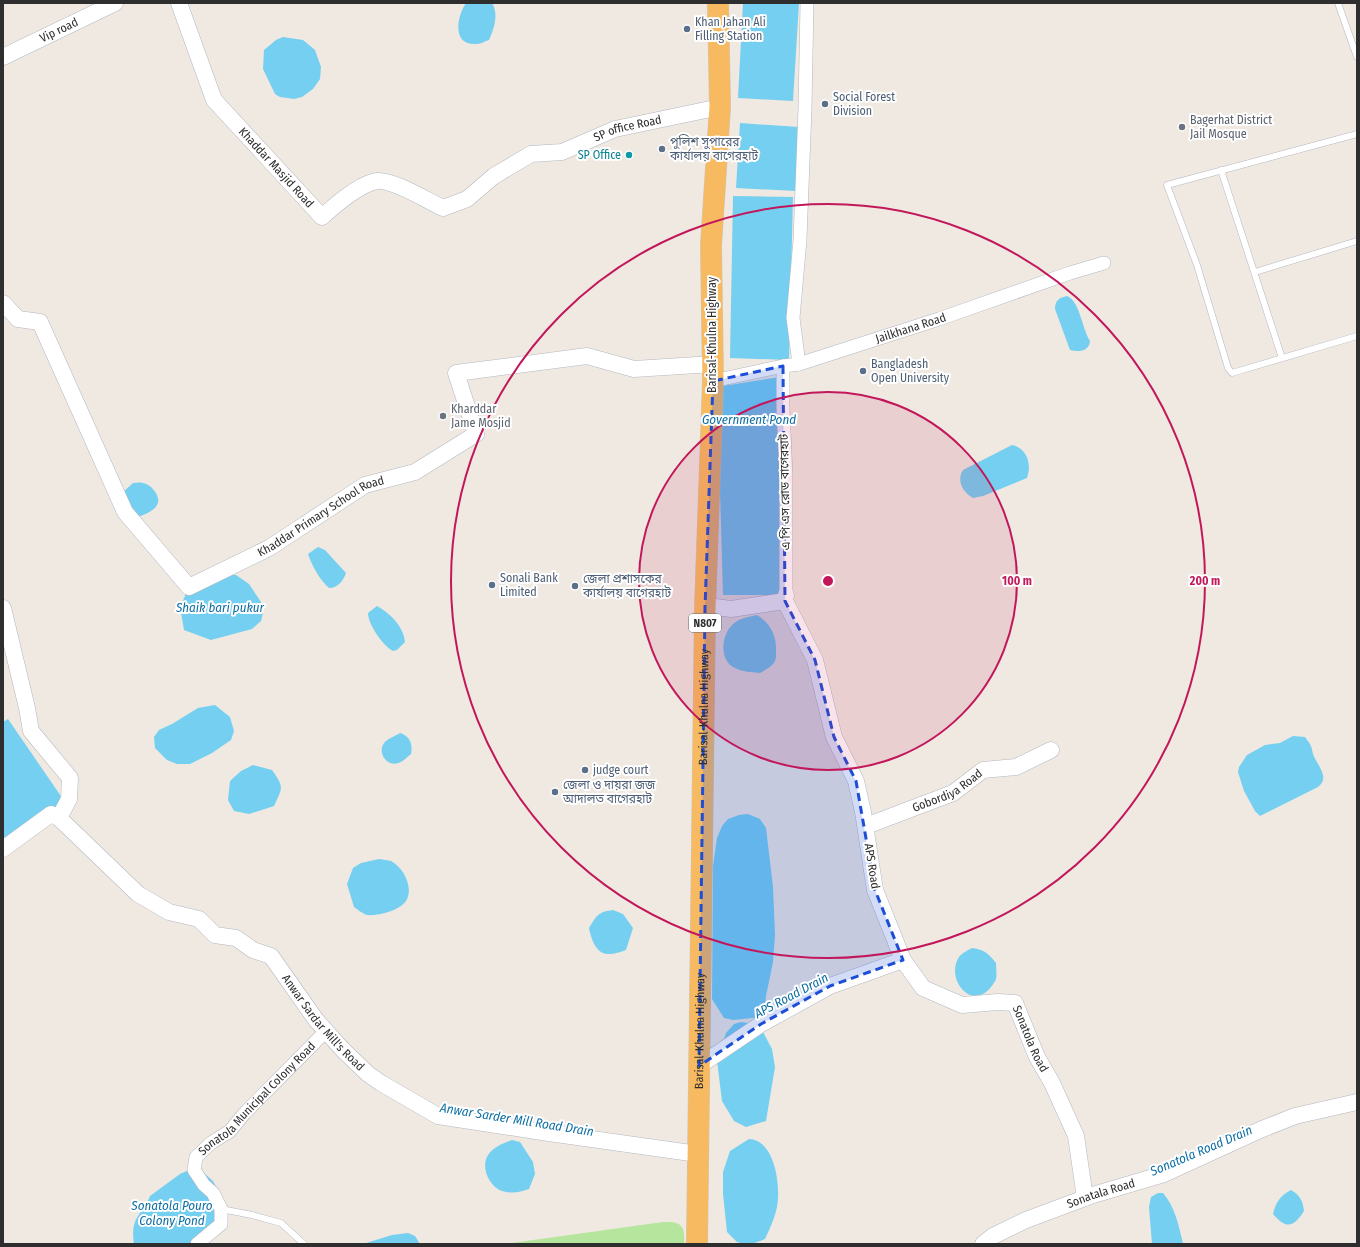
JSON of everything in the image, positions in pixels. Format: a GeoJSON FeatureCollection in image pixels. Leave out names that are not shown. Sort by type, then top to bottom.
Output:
{"type":"FeatureCollection","features":[{"type":"Feature","properties":{"kind":"highway","name":"Barisal-Khulna Highway"},"geometry":{"type":"LineString","coordinates":[[696,1244],[705,608],[713,372],[712,244],[720,107],[718,3]]}},
{"type":"Feature","properties":{"kind":"street","name":"Vip road"},"geometry":{"type":"LineString","coordinates":[[3,57],[115,3]]}},
{"type":"Feature","properties":{"kind":"street","name":"Khaddar Masjid Road"},"geometry":{"type":"LineString","coordinates":[[179,3],[214,100],[322,217],[358,188],[377,181],[393,184],[434,204]]}},
{"type":"Feature","properties":{"kind":"street"},"geometry":{"type":"LineString","coordinates":[[799,364],[793,318],[800,240],[807,3]]}},
{"type":"Feature","properties":{"kind":"street","name":"SP office Road"},"geometry":{"type":"LineString","coordinates":[[434,204],[443,208],[467,199],[494,176],[531,154],[562,152],[615,129],[720,107]]}},
{"type":"Feature","properties":{"kind":"street","name":"Jailkhana Road"},"geometry":{"type":"LineString","coordinates":[[713,372],[799,364],[939,319],[1070,273],[1104,263]]}},
{"type":"Feature","properties":{"kind":"street","name":"Khaddar Primary School Road"},"geometry":{"type":"LineString","coordinates":[[3,303],[18,319],[40,322],[125,512],[189,587],[269,548],[365,485],[416,472],[476,434],[456,373],[587,356],[634,369],[713,372]]}},
{"type":"Feature","properties":{"kind":"street","name":"এ পি এস রোড বাগেরহাট"},"geometry":{"type":"LineString","coordinates":[[783,366],[786,476],[786,598]]}},
{"type":"Feature","properties":{"kind":"street"},"geometry":{"type":"LineString","coordinates":[[705,608],[715,607],[731,609],[786,598]]}},
{"type":"Feature","properties":{"kind":"street","name":"APS Road"},"geometry":{"type":"LineString","coordinates":[[786,598],[815,660],[834,738],[856,781],[866,826],[875,890],[903,960]]}},
{"type":"Feature","properties":{"kind":"street"},"geometry":{"type":"LineString","coordinates":[[3,608],[31,731],[70,778],[69,799],[59,818],[51,814],[3,849]]}},
{"type":"Feature","properties":{"kind":"street","name":"Gobordiya Road"},"geometry":{"type":"LineString","coordinates":[[866,826],[953,793],[983,770],[1016,767],[1051,750]]}},
{"type":"Feature","properties":{"kind":"street","name":"Anwar Sardar Mill's Road"},"geometry":{"type":"LineString","coordinates":[[59,818],[138,894],[169,912],[198,919],[215,935],[236,938],[253,950],[271,956],[316,1020],[343,1050],[368,1074],[438,1116],[698,1154]]}},
{"type":"Feature","properties":{"kind":"street"},"geometry":{"type":"LineString","coordinates":[[699,1066],[761,1024],[830,986],[903,960]]}},
{"type":"Feature","properties":{"kind":"street","name":"Sonatola Road"},"geometry":{"type":"LineString","coordinates":[[903,960],[923,988],[962,1005],[998,1002],[1015,1003],[1037,1057],[1052,1083],[1076,1136],[1085,1198]]}},
{"type":"Feature","properties":{"kind":"street","name":"Sonatola Municipal Colony Road"},"geometry":{"type":"LineString","coordinates":[[221,1209],[213,1193],[204,1185],[194,1170],[196,1157],[211,1143],[230,1131],[243,1115],[326,1031]]}},
{"type":"Feature","properties":{"kind":"street","name":"Sonatala Road"},"geometry":{"type":"LineString","coordinates":[[983,1244],[993,1236],[1026,1220],[1085,1198],[1164,1174],[1260,1130],[1295,1116],[1357,1102]]}},
{"type":"Feature","properties":{"kind":"street"},"geometry":{"type":"LineString","coordinates":[[197,1244],[221,1224],[221,1209]]}},
{"type":"Feature","properties":{"kind":"lane"},"geometry":{"type":"LineString","coordinates":[[1338,3],[1357,57]]}},
{"type":"Feature","properties":{"kind":"lane"},"geometry":{"type":"LineString","coordinates":[[1357,134],[1167,185],[1197,265],[1228,368],[1231,372],[1234,373],[1357,336]]}},
{"type":"Feature","properties":{"kind":"lane"},"geometry":{"type":"LineString","coordinates":[[1221,170],[1282,358]]}},
{"type":"Feature","properties":{"kind":"lane"},"geometry":{"type":"LineString","coordinates":[[1255,272],[1357,241]]}},
{"type":"Feature","properties":{"kind":"lane"},"geometry":{"type":"LineString","coordinates":[[221,1209],[252,1215],[281,1223],[304,1244]]}},
{"type":"Feature","properties":{"kind":"highlighted area"},"geometry":{"type":"Polygon","coordinates":[[[783,366],[785,601],[815,660],[834,737],[856,781],[875,890],[903,960],[830,986],[761,1024],[699,1066],[705,608],[713,381],[783,366]]]}},
{"type":"Feature","properties":{"kind":"green space"},"geometry":{"type":"Polygon","coordinates":[[[663,1222],[674,1222],[681,1226],[684,1233],[684,1244],[505,1244],[663,1222]]]}},
{"type":"Feature","properties":{"kind":"water"},"geometry":{"type":"Polygon","coordinates":[[[466,3],[492,3],[495,17],[494,26],[489,40],[478,44],[469,43],[463,40],[458,29],[460,15],[466,3]]]}},
{"type":"Feature","properties":{"kind":"water"},"geometry":{"type":"Polygon","coordinates":[[[743,3],[799,3],[793,101],[738,98],[743,3]]]}},
{"type":"Feature","properties":{"kind":"water"},"geometry":{"type":"Polygon","coordinates":[[[283,37],[303,40],[315,50],[321,67],[320,79],[313,89],[302,97],[294,99],[280,97],[275,94],[263,69],[264,50],[276,40],[283,37]]]}},
{"type":"Feature","properties":{"kind":"water"},"geometry":{"type":"Polygon","coordinates":[[[740,123],[799,127],[796,191],[736,188],[740,123]]]}},
{"type":"Feature","properties":{"kind":"water"},"geometry":{"type":"Polygon","coordinates":[[[733,196],[793,197],[789,360],[730,358],[733,196]]]}},
{"type":"Feature","properties":{"kind":"water"},"geometry":{"type":"Polygon","coordinates":[[[1067,296],[1075,303],[1090,341],[1088,347],[1083,350],[1070,350],[1055,309],[1058,300],[1067,296]]]}},
{"type":"Feature","properties":{"kind":"water","name":"Government Pond"},"geometry":{"type":"Polygon","coordinates":[[[780,377],[782,595],[723,595],[717,387],[780,377]]]}},
{"type":"Feature","properties":{"kind":"water"},"geometry":{"type":"Polygon","coordinates":[[[1012,445],[1021,449],[1027,457],[1029,467],[1027,478],[983,496],[973,498],[969,496],[960,482],[963,470],[1012,445]]]}},
{"type":"Feature","properties":{"kind":"water"},"geometry":{"type":"Polygon","coordinates":[[[133,483],[146,484],[155,491],[158,498],[157,505],[153,510],[135,518],[121,494],[133,483]]]}},
{"type":"Feature","properties":{"kind":"water"},"geometry":{"type":"Polygon","coordinates":[[[318,547],[325,550],[346,573],[342,581],[335,587],[329,588],[322,581],[310,559],[308,554],[318,547]]]}},
{"type":"Feature","properties":{"kind":"water","name":"Shaik bari pukur"},"geometry":{"type":"Polygon","coordinates":[[[219,575],[236,575],[249,584],[261,602],[263,613],[261,621],[252,629],[211,640],[184,630],[180,607],[189,587],[219,575]]]}},
{"type":"Feature","properties":{"kind":"water"},"geometry":{"type":"Polygon","coordinates":[[[377,606],[387,612],[396,621],[402,631],[405,642],[397,650],[393,651],[385,644],[370,623],[368,613],[377,606]]]}},
{"type":"Feature","properties":{"kind":"water"},"geometry":{"type":"Polygon","coordinates":[[[757,615],[766,622],[772,631],[776,647],[776,657],[774,663],[760,673],[747,672],[730,665],[726,660],[723,648],[726,635],[732,625],[741,619],[757,615]]]}},
{"type":"Feature","properties":{"kind":"water"},"geometry":{"type":"Polygon","coordinates":[[[215,705],[230,717],[234,731],[231,740],[212,753],[190,764],[177,764],[167,760],[155,748],[154,737],[159,730],[198,708],[215,705]]]}},
{"type":"Feature","properties":{"kind":"water"},"geometry":{"type":"Polygon","coordinates":[[[8,719],[67,805],[3,849],[3,722],[8,719]]]}},
{"type":"Feature","properties":{"kind":"water"},"geometry":{"type":"Polygon","coordinates":[[[400,733],[406,736],[410,741],[412,747],[411,754],[403,761],[394,764],[390,763],[382,755],[382,747],[387,740],[400,733]]]}},
{"type":"Feature","properties":{"kind":"water"},"geometry":{"type":"Polygon","coordinates":[[[1293,736],[1305,737],[1322,772],[1323,780],[1316,788],[1260,816],[1255,811],[1244,791],[1238,772],[1239,767],[1247,755],[1265,745],[1280,743],[1293,736]]]}},
{"type":"Feature","properties":{"kind":"water"},"geometry":{"type":"Polygon","coordinates":[[[253,765],[272,770],[279,780],[281,787],[279,795],[274,806],[249,814],[234,811],[228,800],[230,781],[241,771],[253,765]]]}},
{"type":"Feature","properties":{"kind":"water"},"geometry":{"type":"Polygon","coordinates":[[[748,814],[760,819],[766,828],[773,887],[775,935],[773,962],[764,1014],[762,1017],[733,1020],[724,1018],[712,999],[713,866],[717,838],[722,826],[728,819],[739,815],[748,814]]]}},
{"type":"Feature","properties":{"kind":"water"},"geometry":{"type":"Polygon","coordinates":[[[379,859],[391,861],[404,873],[408,884],[408,896],[403,905],[398,908],[382,914],[367,915],[354,907],[347,884],[353,868],[361,863],[379,859]]]}},
{"type":"Feature","properties":{"kind":"water"},"geometry":{"type":"Polygon","coordinates":[[[613,910],[623,914],[633,928],[626,950],[613,954],[604,954],[597,949],[589,928],[598,915],[613,910]]]}},
{"type":"Feature","properties":{"kind":"water"},"geometry":{"type":"Polygon","coordinates":[[[972,948],[986,952],[996,963],[995,982],[983,994],[976,996],[968,994],[962,989],[955,974],[959,957],[972,948]]]}},
{"type":"Feature","properties":{"kind":"water"},"geometry":{"type":"Polygon","coordinates":[[[741,1022],[755,1024],[763,1032],[772,1049],[775,1067],[766,1121],[746,1127],[734,1121],[722,1101],[717,1061],[726,1033],[734,1024],[741,1022]]]}},
{"type":"Feature","properties":{"kind":"water"},"geometry":{"type":"Polygon","coordinates":[[[749,1139],[757,1141],[764,1146],[773,1161],[776,1171],[778,1202],[772,1224],[765,1239],[752,1244],[744,1244],[737,1242],[727,1232],[723,1194],[723,1172],[730,1151],[749,1139]]]}},
{"type":"Feature","properties":{"kind":"water"},"geometry":{"type":"Polygon","coordinates":[[[512,1140],[520,1142],[533,1162],[535,1174],[529,1189],[519,1192],[505,1192],[498,1189],[490,1182],[486,1172],[485,1162],[494,1148],[512,1140]]]}},
{"type":"Feature","properties":{"kind":"water","name":"Sonatola Pouro Colony Pond"},"geometry":{"type":"Polygon","coordinates":[[[191,1169],[204,1173],[213,1181],[222,1198],[220,1218],[194,1244],[134,1244],[133,1230],[135,1222],[150,1196],[180,1174],[191,1169]]]}},
{"type":"Feature","properties":{"kind":"water"},"geometry":{"type":"Polygon","coordinates":[[[1291,1190],[1297,1194],[1303,1204],[1304,1211],[1296,1221],[1286,1224],[1273,1214],[1279,1200],[1291,1190]]]}},
{"type":"Feature","properties":{"kind":"water"},"geometry":{"type":"Polygon","coordinates":[[[1158,1193],[1163,1193],[1171,1204],[1183,1244],[1152,1244],[1149,1207],[1151,1197],[1158,1193]]]}},
{"type":"Feature","properties":{"kind":"water"},"geometry":{"type":"Polygon","coordinates":[[[408,1233],[415,1236],[420,1244],[363,1244],[392,1235],[408,1233]]]}},
{"type":"Feature","properties":{"kind":"place","name":"Khan Jahan Ali Filling Station"},"geometry":{"type":"Point","coordinates":[687,29]}},
{"type":"Feature","properties":{"kind":"place","name":"Social Forest Division"},"geometry":{"type":"Point","coordinates":[825,104]}},
{"type":"Feature","properties":{"kind":"place","name":"Bagerhat District Jail Mosque"},"geometry":{"type":"Point","coordinates":[1182,127]}},
{"type":"Feature","properties":{"kind":"place","name":"পুলিশ সুপারের কার্যালয় বাগেরহাট"},"geometry":{"type":"Point","coordinates":[662,149]}},
{"type":"Feature","properties":{"kind":"place","name":"SP Office"},"geometry":{"type":"Point","coordinates":[629,155]}},
{"type":"Feature","properties":{"kind":"place","name":"Bangladesh Open University"},"geometry":{"type":"Point","coordinates":[863,371]}},
{"type":"Feature","properties":{"kind":"place","name":"Kharddar Jame Mosjid"},"geometry":{"type":"Point","coordinates":[443,416]}},
{"type":"Feature","properties":{"kind":"place","name":"Sonali Bank Limited"},"geometry":{"type":"Point","coordinates":[492,585]}},
{"type":"Feature","properties":{"kind":"place","name":"জেলা প্রশাসকের কার্যালয় বাগেরহাট"},"geometry":{"type":"Point","coordinates":[575,586]}},
{"type":"Feature","properties":{"kind":"place","name":"judge court"},"geometry":{"type":"Point","coordinates":[585,770]}},
{"type":"Feature","properties":{"kind":"place","name":"জেলা ও দায়রা জজ আদালত বাগেরহাট"},"geometry":{"type":"Point","coordinates":[555,792]}},
{"type":"Feature","properties":{"kind":"water label","name":"APS Road Drain"},"geometry":{"type":"Point","coordinates":[791,995]}},
{"type":"Feature","properties":{"kind":"water label","name":"Anwar Sarder Mill Road Drain"},"geometry":{"type":"Point","coordinates":[517,1119]}},
{"type":"Feature","properties":{"kind":"water label","name":"Sonatola Road Drain"},"geometry":{"type":"Point","coordinates":[1201,1150]}}]}
